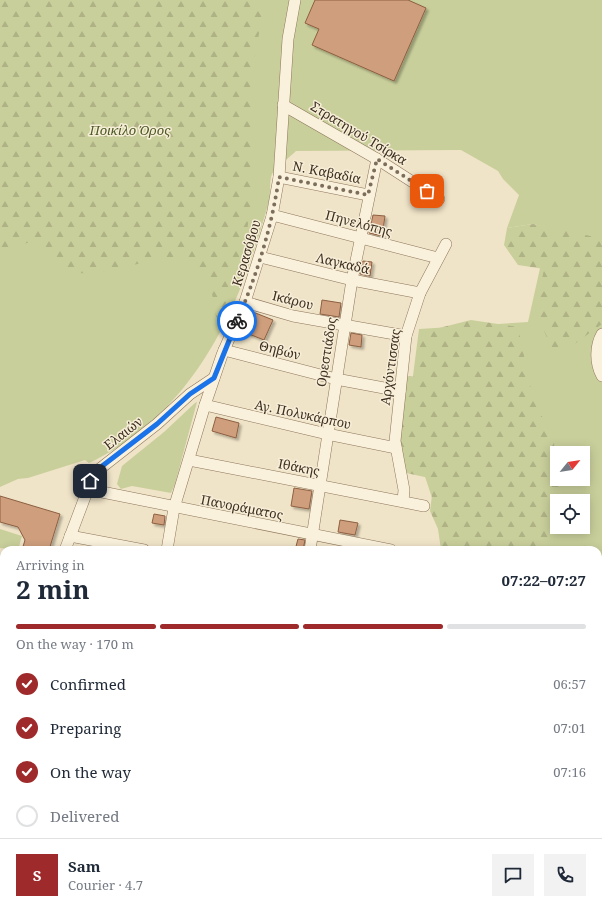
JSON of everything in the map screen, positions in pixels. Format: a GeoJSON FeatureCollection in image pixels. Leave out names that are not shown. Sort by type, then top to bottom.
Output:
{"type":"FeatureCollection","features":[{"type":"Feature","properties":{"kind":"street","name":"Κερασόβου"},"geometry":{"type":"LineString","coordinates":[[168,546],[174,508],[205,406],[224,350],[245,302],[272,215],[279,177],[288,39],[295,0]]}},
{"type":"Feature","properties":{"kind":"street","name":"Στρατηγού Τσίρκα"},"geometry":{"type":"LineString","coordinates":[[283,105],[377,159],[439,199]]}},
{"type":"Feature","properties":{"kind":"street","name":"Ορεστιάδος"},"geometry":{"type":"LineString","coordinates":[[311,546],[352,280],[368,195],[377,159]]}},
{"type":"Feature","properties":{"kind":"street","name":"N. Καβαδία"},"geometry":{"type":"LineString","coordinates":[[279,177],[368,195]]}},
{"type":"Feature","properties":{"kind":"street","name":"Πηνελόπης"},"geometry":{"type":"LineString","coordinates":[[272,215],[438,258]]}},
{"type":"Feature","properties":{"kind":"street","name":"Αρχόντισσας"},"geometry":{"type":"LineString","coordinates":[[403,501],[404,490],[395,440],[406,336],[420,294],[446,244]]}},
{"type":"Feature","properties":{"kind":"street","name":"Λαγκαδά"},"geometry":{"type":"LineString","coordinates":[[260,257],[352,280],[420,294]]}},
{"type":"Feature","properties":{"kind":"street","name":"Ικάρου"},"geometry":{"type":"LineString","coordinates":[[245,302],[294,316],[406,336]]}},
{"type":"Feature","properties":{"kind":"street"},"geometry":{"type":"LineString","coordinates":[[602,334],[597,342],[598,368],[602,376]]}},
{"type":"Feature","properties":{"kind":"street","name":"Θηβών"},"geometry":{"type":"LineString","coordinates":[[224,350],[336,379],[400,391]]}},
{"type":"Feature","properties":{"kind":"street","name":"Ελαιών"},"geometry":{"type":"LineString","coordinates":[[66,546],[93,476],[97,470],[162,420],[190,394],[214,378]]}},
{"type":"Feature","properties":{"kind":"street","name":"Αγ. Πολυκάρπου"},"geometry":{"type":"LineString","coordinates":[[205,406],[396,448]]}},
{"type":"Feature","properties":{"kind":"street","name":"Ιθάκης"},"geometry":{"type":"LineString","coordinates":[[189,460],[424,506]]}},
{"type":"Feature","properties":{"kind":"street","name":"Πανοράματος"},"geometry":{"type":"LineString","coordinates":[[88,489],[174,508],[370,546]]}},
{"type":"Feature","properties":{"kind":"street"},"geometry":{"type":"LineString","coordinates":[[70,536],[123,546]]}},
{"type":"Feature","properties":{"kind":"green space","name":"Ποικίλο Όρος"},"geometry":{"type":"Polygon","coordinates":[[[0,0],[602,0],[602,546],[465,546],[438,516],[407,422],[419,329],[528,322],[549,228],[533,224],[507,228],[519,195],[503,179],[498,171],[461,150],[296,151],[272,174],[269,201],[255,247],[230,313],[213,344],[194,373],[173,400],[148,425],[120,446],[89,463],[85,460],[28,478],[18,479],[0,487],[0,0]]]}},
{"type":"Feature","properties":{"kind":"green space"},"geometry":{"type":"Polygon","coordinates":[[[0,0],[265,0],[254,62],[252,95],[254,187],[246,237],[234,272],[221,322],[217,320],[211,289],[207,278],[204,273],[194,264],[179,260],[162,260],[104,271],[88,273],[75,272],[59,263],[36,242],[26,243],[16,249],[0,263],[0,0]]]}},
{"type":"Feature","properties":{"kind":"green space"},"geometry":{"type":"Polygon","coordinates":[[[533,224],[602,239],[602,324],[565,351],[553,350],[542,327],[537,305],[544,269],[518,265],[504,245],[507,228],[533,224]]]}},
{"type":"Feature","properties":{"kind":"green space"},"geometry":{"type":"Polygon","coordinates":[[[471,320],[518,327],[532,394],[539,413],[553,430],[554,446],[550,446],[550,486],[561,486],[562,494],[550,494],[548,546],[440,546],[438,529],[430,511],[434,479],[406,473],[398,438],[405,376],[416,377],[421,339],[427,331],[471,320]]]}},
{"type":"Feature","properties":{"kind":"green space"},"geometry":{"type":"Polygon","coordinates":[[[197,402],[175,484],[171,493],[132,486],[121,489],[117,484],[122,466],[164,432],[197,402]]]}},
{"type":"Feature","properties":{"kind":"green space"},"geometry":{"type":"Polygon","coordinates":[[[0,529],[22,536],[19,546],[0,546],[0,529]]]}},
{"type":"Feature","properties":{"kind":"building"},"geometry":{"type":"Polygon","coordinates":[[[315,0],[408,0],[426,8],[394,81],[312,45],[319,29],[305,23],[315,0]]]}},
{"type":"Feature","properties":{"kind":"building"},"geometry":{"type":"Polygon","coordinates":[[[373,215],[385,216],[382,236],[369,233],[373,215]]]}},
{"type":"Feature","properties":{"kind":"building"},"geometry":{"type":"Polygon","coordinates":[[[363,261],[372,262],[370,276],[360,274],[363,261]]]}},
{"type":"Feature","properties":{"kind":"building"},"geometry":{"type":"Polygon","coordinates":[[[322,300],[341,303],[339,317],[320,314],[322,300]]]}},
{"type":"Feature","properties":{"kind":"building"},"geometry":{"type":"Polygon","coordinates":[[[253,312],[273,320],[264,340],[244,332],[253,312]]]}},
{"type":"Feature","properties":{"kind":"building"},"geometry":{"type":"Polygon","coordinates":[[[351,333],[362,335],[361,347],[349,345],[351,333]]]}},
{"type":"Feature","properties":{"kind":"building"},"geometry":{"type":"Polygon","coordinates":[[[216,417],[239,423],[236,438],[212,431],[216,417]]]}},
{"type":"Feature","properties":{"kind":"building"},"geometry":{"type":"Polygon","coordinates":[[[294,488],[312,491],[309,509],[291,506],[294,488]]]}},
{"type":"Feature","properties":{"kind":"building"},"geometry":{"type":"Polygon","coordinates":[[[0,496],[60,514],[50,546],[23,546],[25,540],[18,527],[0,522],[0,496]]]}},
{"type":"Feature","properties":{"kind":"building"},"geometry":{"type":"Polygon","coordinates":[[[154,514],[165,516],[164,525],[152,523],[154,514]]]}},
{"type":"Feature","properties":{"kind":"building"},"geometry":{"type":"Polygon","coordinates":[[[340,520],[358,523],[355,535],[338,532],[340,520]]]}},
{"type":"Feature","properties":{"kind":"building"},"geometry":{"type":"Polygon","coordinates":[[[298,539],[305,540],[304,546],[296,546],[298,539]]]}},
{"type":"Feature","properties":{"kind":"way so far"},"geometry":{"type":"LineString","coordinates":[[237,321],[260,257],[272,216],[279,177],[368,195],[377,159],[427,191]]}},
{"type":"Feature","properties":{"kind":"route"},"geometry":{"type":"LineString","coordinates":[[90,481],[97,470],[157,424],[190,394],[214,378],[237,321]]}}]}
